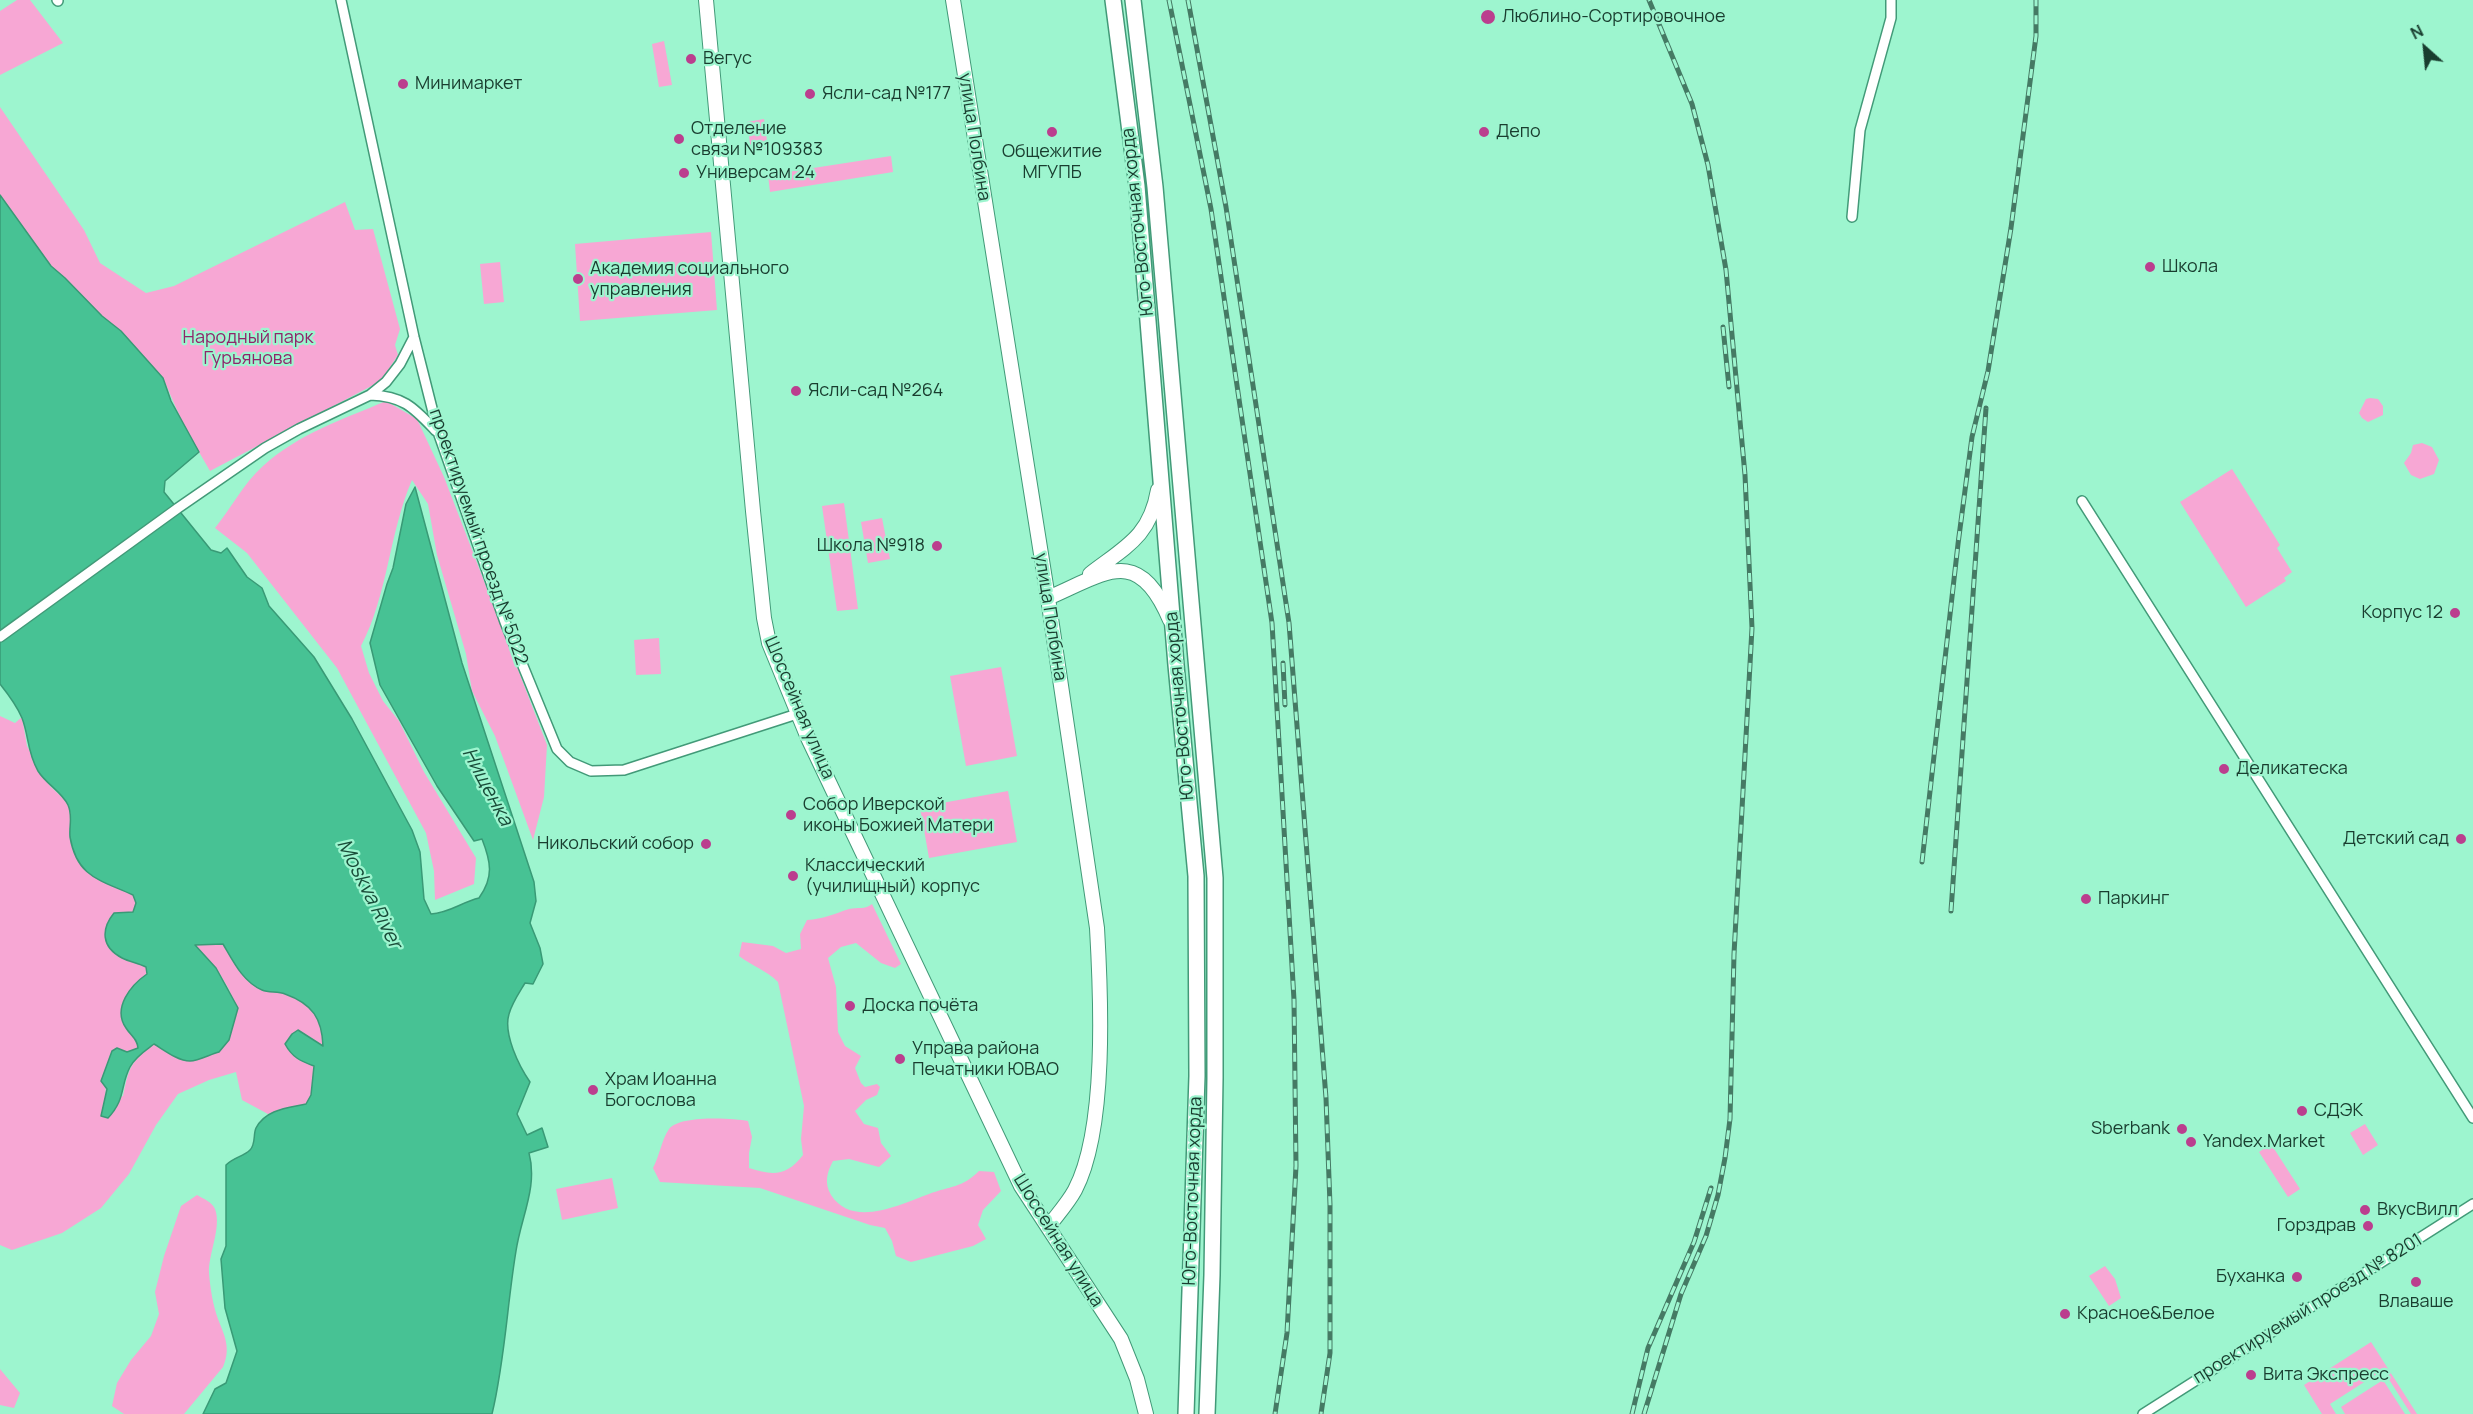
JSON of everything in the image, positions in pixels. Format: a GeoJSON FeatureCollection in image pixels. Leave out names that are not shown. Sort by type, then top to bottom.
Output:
{"type":"FeatureCollection","features":[{"type":"Feature","properties":{"kind":"main road","name":"Шоссейная улица"},"geometry":{"type":"LineString","coordinates":[[706,0],[764,618],[769,643],[797,714],[1021,1186],[1121,1339],[1137,1379],[1146,1414]]}},
{"type":"Feature","properties":{"kind":"main road","name":"улица Полбина"},"geometry":{"type":"LineString","coordinates":[[953,0],[1048,598],[1097,928],[1100,979],[1096,1109],[1089,1151],[1075,1190],[1048,1227]]}},
{"type":"Feature","properties":{"kind":"main road","name":"Юго-Восточная хорда"},"geometry":{"type":"LineString","coordinates":[[1113,0],[1137,186],[1196,876],[1197,1076],[1186,1414]]}},
{"type":"Feature","properties":{"kind":"main road","name":"Юго-Восточная хорда"},"geometry":{"type":"LineString","coordinates":[[1132,0],[1155,187],[1215,878],[1213,1205],[1207,1414]]}},
{"type":"Feature","properties":{"kind":"main road"},"geometry":{"type":"LineString","coordinates":[[1071,588],[1141,534],[1155,509],[1161,476]]}},
{"type":"Feature","properties":{"kind":"main road"},"geometry":{"type":"LineString","coordinates":[[1048,598],[1109,571],[1123,569],[1132,571],[1151,586],[1162,600],[1173,627]]}},
{"type":"Feature","properties":{"kind":"street","name":"проектируемый проезд № 5022"},"geometry":{"type":"LineString","coordinates":[[341,0],[414,337],[438,432],[505,622],[551,738],[562,756],[591,771],[624,770],[797,714]]}},
{"type":"Feature","properties":{"kind":"street"},"geometry":{"type":"LineString","coordinates":[[1852,217],[1860,130],[1891,18],[1892,0]]}},
{"type":"Feature","properties":{"kind":"street"},"geometry":{"type":"LineString","coordinates":[[0,638],[178,508],[265,448],[370,395],[386,382],[400,364],[414,337]]}},
{"type":"Feature","properties":{"kind":"street"},"geometry":{"type":"LineString","coordinates":[[370,395],[402,400],[415,409],[438,432]]}},
{"type":"Feature","properties":{"kind":"street"},"geometry":{"type":"LineString","coordinates":[[2082,501],[2473,1118]]}},
{"type":"Feature","properties":{"kind":"street","name":"проектируемый проезд № 8201"},"geometry":{"type":"LineString","coordinates":[[2143,1414],[2473,1204]]}},
{"type":"Feature","properties":{"kind":"green space"},"geometry":{"type":"Polygon","coordinates":[[[17,0],[30,0],[63,43],[0,75],[0,11],[17,0]]]}},
{"type":"Feature","properties":{"kind":"green space"},"geometry":{"type":"Polygon","coordinates":[[[664,41],[672,85],[659,87],[652,44],[664,41]]]}},
{"type":"Feature","properties":{"kind":"green space","name":"Народный парк Гурьянова"},"geometry":{"type":"Polygon","coordinates":[[[0,107],[84,230],[100,263],[146,293],[174,286],[345,202],[355,230],[373,229],[400,329],[395,345],[398,355],[381,381],[210,471],[184,426],[163,378],[121,331],[102,316],[51,266],[0,195],[0,107]]]}},
{"type":"Feature","properties":{"kind":"green space"},"geometry":{"type":"Polygon","coordinates":[[[764,119],[768,148],[751,151],[747,122],[764,119]]]}},
{"type":"Feature","properties":{"kind":"green space"},"geometry":{"type":"Polygon","coordinates":[[[891,156],[893,172],[770,192],[768,175],[891,156]]]}},
{"type":"Feature","properties":{"kind":"green space"},"geometry":{"type":"Polygon","coordinates":[[[711,232],[717,310],[580,321],[575,244],[711,232]]]}},
{"type":"Feature","properties":{"kind":"green space"},"geometry":{"type":"Polygon","coordinates":[[[500,262],[504,302],[484,304],[480,264],[500,262]]]}},
{"type":"Feature","properties":{"kind":"green space"},"geometry":{"type":"Polygon","coordinates":[[[2366,399],[2378,399],[2383,406],[2383,415],[2368,422],[2359,413],[2366,399]]]}},
{"type":"Feature","properties":{"kind":"green space"},"geometry":{"type":"Polygon","coordinates":[[[386,401],[417,419],[444,477],[547,745],[544,797],[533,840],[495,736],[472,691],[466,654],[437,555],[428,504],[412,480],[398,521],[377,606],[361,646],[369,673],[383,701],[399,721],[424,772],[476,858],[474,884],[435,900],[434,871],[426,833],[337,668],[247,553],[215,528],[249,480],[277,455],[322,428],[386,401]]]}},
{"type":"Feature","properties":{"kind":"green space"},"geometry":{"type":"Polygon","coordinates":[[[2422,443],[2432,447],[2439,460],[2434,474],[2420,479],[2411,475],[2404,463],[2413,445],[2422,443]]]}},
{"type":"Feature","properties":{"kind":"green space"},"geometry":{"type":"Polygon","coordinates":[[[2232,469],[2280,545],[2277,548],[2292,572],[2284,578],[2286,581],[2246,607],[2180,502],[2232,469]]]}},
{"type":"Feature","properties":{"kind":"green space"},"geometry":{"type":"Polygon","coordinates":[[[844,503],[858,609],[837,611],[822,506],[844,503]]]}},
{"type":"Feature","properties":{"kind":"green space"},"geometry":{"type":"Polygon","coordinates":[[[882,518],[890,559],[868,563],[861,522],[882,518]]]}},
{"type":"Feature","properties":{"kind":"green space"},"geometry":{"type":"Polygon","coordinates":[[[659,638],[661,674],[636,675],[634,640],[659,638]]]}},
{"type":"Feature","properties":{"kind":"green space"},"geometry":{"type":"Polygon","coordinates":[[[1001,667],[1017,756],[966,766],[950,676],[1001,667]]]}},
{"type":"Feature","properties":{"kind":"green space"},"geometry":{"type":"Polygon","coordinates":[[[0,716],[15,723],[22,717],[27,746],[50,786],[66,801],[71,813],[70,831],[122,890],[133,894],[136,903],[122,958],[146,967],[147,974],[130,990],[125,1027],[137,1040],[138,1048],[127,1052],[112,1051],[105,1070],[106,1101],[123,1096],[132,1066],[154,1044],[186,1061],[197,1060],[219,1052],[230,991],[216,968],[194,945],[223,944],[249,982],[264,991],[279,992],[306,1005],[320,1022],[324,1047],[311,1040],[286,1043],[297,1058],[314,1066],[311,1095],[306,1104],[268,1114],[242,1100],[236,1072],[209,1080],[178,1094],[156,1125],[129,1174],[101,1208],[62,1233],[12,1250],[0,1245],[0,716]]]}},
{"type":"Feature","properties":{"kind":"green space"},"geometry":{"type":"Polygon","coordinates":[[[1008,791],[1017,842],[929,858],[920,807],[1008,791]]]}},
{"type":"Feature","properties":{"kind":"green space"},"geometry":{"type":"Polygon","coordinates":[[[872,904],[901,964],[895,968],[881,963],[856,943],[841,947],[828,958],[836,987],[838,1032],[845,1046],[861,1056],[855,1068],[861,1083],[865,1087],[877,1084],[880,1087],[877,1095],[866,1100],[855,1111],[864,1124],[878,1128],[881,1143],[891,1156],[879,1167],[849,1159],[833,1161],[827,1178],[829,1191],[840,1205],[852,1211],[864,1212],[891,1208],[956,1186],[967,1181],[979,1171],[994,1172],[1001,1191],[983,1210],[978,1225],[986,1239],[973,1246],[911,1262],[896,1256],[885,1228],[760,1188],[660,1182],[653,1168],[669,1129],[684,1121],[695,1120],[748,1121],[752,1137],[749,1168],[772,1173],[779,1172],[791,1167],[803,1155],[801,1139],[804,1106],[778,982],[739,956],[742,942],[773,946],[786,953],[801,949],[800,934],[807,920],[872,904]]]}},
{"type":"Feature","properties":{"kind":"green space"},"geometry":{"type":"Polygon","coordinates":[[[2365,1124],[2378,1145],[2363,1155],[2350,1133],[2365,1124]]]}},
{"type":"Feature","properties":{"kind":"green space"},"geometry":{"type":"Polygon","coordinates":[[[2271,1144],[2300,1189],[2288,1197],[2259,1152],[2271,1144]]]}},
{"type":"Feature","properties":{"kind":"green space"},"geometry":{"type":"Polygon","coordinates":[[[612,1178],[618,1208],[562,1220],[556,1189],[612,1178]]]}},
{"type":"Feature","properties":{"kind":"green space"},"geometry":{"type":"Polygon","coordinates":[[[197,1195],[212,1204],[217,1216],[209,1273],[215,1308],[226,1343],[227,1354],[223,1367],[184,1414],[124,1414],[112,1406],[117,1383],[131,1360],[151,1336],[159,1314],[155,1292],[164,1256],[181,1206],[197,1195]]]}},
{"type":"Feature","properties":{"kind":"green space"},"geometry":{"type":"Polygon","coordinates":[[[2105,1266],[2115,1279],[2121,1298],[2109,1306],[2089,1276],[2105,1266]]]}},
{"type":"Feature","properties":{"kind":"green space"},"geometry":{"type":"Polygon","coordinates":[[[2371,1342],[2417,1414],[2411,1414],[2383,1370],[2330,1404],[2336,1414],[2322,1414],[2304,1385],[2371,1342]]]}},
{"type":"Feature","properties":{"kind":"green space"},"geometry":{"type":"Polygon","coordinates":[[[0,1369],[20,1393],[14,1408],[0,1405],[0,1369]]]}},
{"type":"Feature","properties":{"kind":"green space"},"geometry":{"type":"Polygon","coordinates":[[[2383,1380],[2405,1414],[2345,1414],[2341,1407],[2383,1380]]]}},
{"type":"Feature","properties":{"kind":"water"},"geometry":{"type":"Polygon","coordinates":[[[0,195],[51,266],[102,316],[121,331],[163,378],[171,401],[199,452],[165,481],[164,492],[211,550],[221,553],[227,548],[247,577],[262,588],[269,606],[314,657],[352,719],[412,830],[420,852],[424,899],[431,914],[444,912],[479,898],[487,883],[490,869],[482,839],[474,841],[437,786],[380,685],[370,643],[393,568],[406,504],[415,487],[462,663],[534,882],[536,901],[530,923],[540,948],[543,964],[533,984],[525,983],[520,991],[510,1010],[508,1022],[513,1050],[530,1082],[517,1114],[527,1135],[542,1128],[548,1147],[529,1153],[530,1190],[518,1238],[500,1373],[492,1414],[203,1414],[215,1389],[226,1383],[237,1351],[225,1308],[221,1259],[226,1246],[226,1165],[250,1150],[256,1128],[271,1113],[306,1104],[311,1095],[314,1066],[297,1058],[285,1044],[298,1030],[323,1046],[321,1028],[314,1014],[303,1003],[285,994],[265,991],[249,982],[223,944],[195,945],[216,968],[238,1008],[229,1040],[219,1052],[190,1061],[176,1057],[154,1044],[132,1063],[114,1111],[108,1118],[101,1116],[107,1089],[101,1081],[112,1051],[117,1048],[127,1052],[138,1048],[135,1039],[122,1020],[121,1013],[125,998],[135,984],[147,974],[146,967],[115,954],[105,937],[107,925],[114,913],[133,912],[136,903],[133,895],[92,876],[78,861],[70,837],[71,817],[68,805],[38,771],[22,718],[0,684],[0,195]]]}},
{"type":"Feature","properties":{"kind":"railway"},"geometry":{"type":"LineString","coordinates":[[1169,0],[1211,209],[1272,623],[1294,1000],[1296,1166],[1287,1333],[1275,1414]]}},
{"type":"Feature","properties":{"kind":"railway"},"geometry":{"type":"LineString","coordinates":[[1188,0],[1226,207],[1289,623],[1326,1098],[1330,1205],[1330,1353],[1321,1414]]}},
{"type":"Feature","properties":{"kind":"railway"},"geometry":{"type":"LineString","coordinates":[[1644,1414],[1681,1294],[1706,1236],[1718,1195],[1725,1158],[1730,1119],[1734,954],[1752,628],[1745,475],[1726,270],[1708,165],[1692,104],[1649,0]]}},
{"type":"Feature","properties":{"kind":"railway"},"geometry":{"type":"LineString","coordinates":[[1922,862],[1972,437],[1988,371],[2011,228],[2036,36],[2036,0]]}},
{"type":"Feature","properties":{"kind":"railway"},"geometry":{"type":"LineString","coordinates":[[1723,327],[1729,387]]}},
{"type":"Feature","properties":{"kind":"railway"},"geometry":{"type":"LineString","coordinates":[[1951,911],[1986,408]]}},
{"type":"Feature","properties":{"kind":"railway"},"geometry":{"type":"LineString","coordinates":[[1283,663],[1285,705]]}},
{"type":"Feature","properties":{"kind":"railway"},"geometry":{"type":"LineString","coordinates":[[1632,1414],[1648,1348],[1694,1242],[1711,1188]]}},
{"type":"Feature","properties":{"kind":"place","name":"Люблино-Сортировочное"},"geometry":{"type":"Point","coordinates":[1488,17]}},
{"type":"Feature","properties":{"kind":"place","name":"Вегус"},"geometry":{"type":"Point","coordinates":[691,59]}},
{"type":"Feature","properties":{"kind":"place","name":"Минимаркет"},"geometry":{"type":"Point","coordinates":[403,84]}},
{"type":"Feature","properties":{"kind":"place","name":"Ясли-сад №177"},"geometry":{"type":"Point","coordinates":[810,94]}},
{"type":"Feature","properties":{"kind":"place","name":"Общежитие МГУПБ"},"geometry":{"type":"Point","coordinates":[1052,132]}},
{"type":"Feature","properties":{"kind":"place","name":"Депо"},"geometry":{"type":"Point","coordinates":[1484,132]}},
{"type":"Feature","properties":{"kind":"place","name":"Отделение связи №109383"},"geometry":{"type":"Point","coordinates":[679,139]}},
{"type":"Feature","properties":{"kind":"place","name":"Универсам 24"},"geometry":{"type":"Point","coordinates":[684,173]}},
{"type":"Feature","properties":{"kind":"place","name":"Школа"},"geometry":{"type":"Point","coordinates":[2150,267]}},
{"type":"Feature","properties":{"kind":"place","name":"Академия социального управления"},"geometry":{"type":"Point","coordinates":[578,279]}},
{"type":"Feature","properties":{"kind":"place","name":"Ясли-сад №264"},"geometry":{"type":"Point","coordinates":[796,391]}},
{"type":"Feature","properties":{"kind":"place","name":"Школа №918"},"geometry":{"type":"Point","coordinates":[937,546]}},
{"type":"Feature","properties":{"kind":"place","name":"Корпус 12"},"geometry":{"type":"Point","coordinates":[2455,613]}},
{"type":"Feature","properties":{"kind":"place","name":"Деликатеска"},"geometry":{"type":"Point","coordinates":[2224,769]}},
{"type":"Feature","properties":{"kind":"place","name":"Собор Иверской иконы Божией Матери"},"geometry":{"type":"Point","coordinates":[791,815]}},
{"type":"Feature","properties":{"kind":"place","name":"Детский сад"},"geometry":{"type":"Point","coordinates":[2461,839]}},
{"type":"Feature","properties":{"kind":"place","name":"Никольский собор"},"geometry":{"type":"Point","coordinates":[706,844]}},
{"type":"Feature","properties":{"kind":"place","name":"Классический (училищный) корпус"},"geometry":{"type":"Point","coordinates":[793,876]}},
{"type":"Feature","properties":{"kind":"place","name":"Паркинг"},"geometry":{"type":"Point","coordinates":[2086,899]}},
{"type":"Feature","properties":{"kind":"place","name":"Доска почёта"},"geometry":{"type":"Point","coordinates":[850,1006]}},
{"type":"Feature","properties":{"kind":"place","name":"Управа района Печатники ЮВАО"},"geometry":{"type":"Point","coordinates":[900,1059]}},
{"type":"Feature","properties":{"kind":"place","name":"Храм Иоанна Богослова"},"geometry":{"type":"Point","coordinates":[593,1090]}},
{"type":"Feature","properties":{"kind":"place","name":"СДЭК"},"geometry":{"type":"Point","coordinates":[2302,1111]}},
{"type":"Feature","properties":{"kind":"place","name":"Sberbank"},"geometry":{"type":"Point","coordinates":[2182,1129]}},
{"type":"Feature","properties":{"kind":"place","name":"Yandex.Market"},"geometry":{"type":"Point","coordinates":[2191,1142]}},
{"type":"Feature","properties":{"kind":"place","name":"ВкусВилл"},"geometry":{"type":"Point","coordinates":[2365,1210]}},
{"type":"Feature","properties":{"kind":"place","name":"Горздрав"},"geometry":{"type":"Point","coordinates":[2368,1226]}},
{"type":"Feature","properties":{"kind":"place","name":"Буханка"},"geometry":{"type":"Point","coordinates":[2297,1277]}},
{"type":"Feature","properties":{"kind":"place","name":"Влаваше"},"geometry":{"type":"Point","coordinates":[2416,1282]}},
{"type":"Feature","properties":{"kind":"place","name":"Красное&Белое"},"geometry":{"type":"Point","coordinates":[2065,1314]}},
{"type":"Feature","properties":{"kind":"place","name":"Вита Экспресс"},"geometry":{"type":"Point","coordinates":[2251,1375]}},
{"type":"Feature","properties":{"kind":"water label","name":"Нищенка"},"geometry":{"type":"Point","coordinates":[487,787]}},
{"type":"Feature","properties":{"kind":"water label","name":"Moskva River"},"geometry":{"type":"Point","coordinates":[369,894]}}]}
